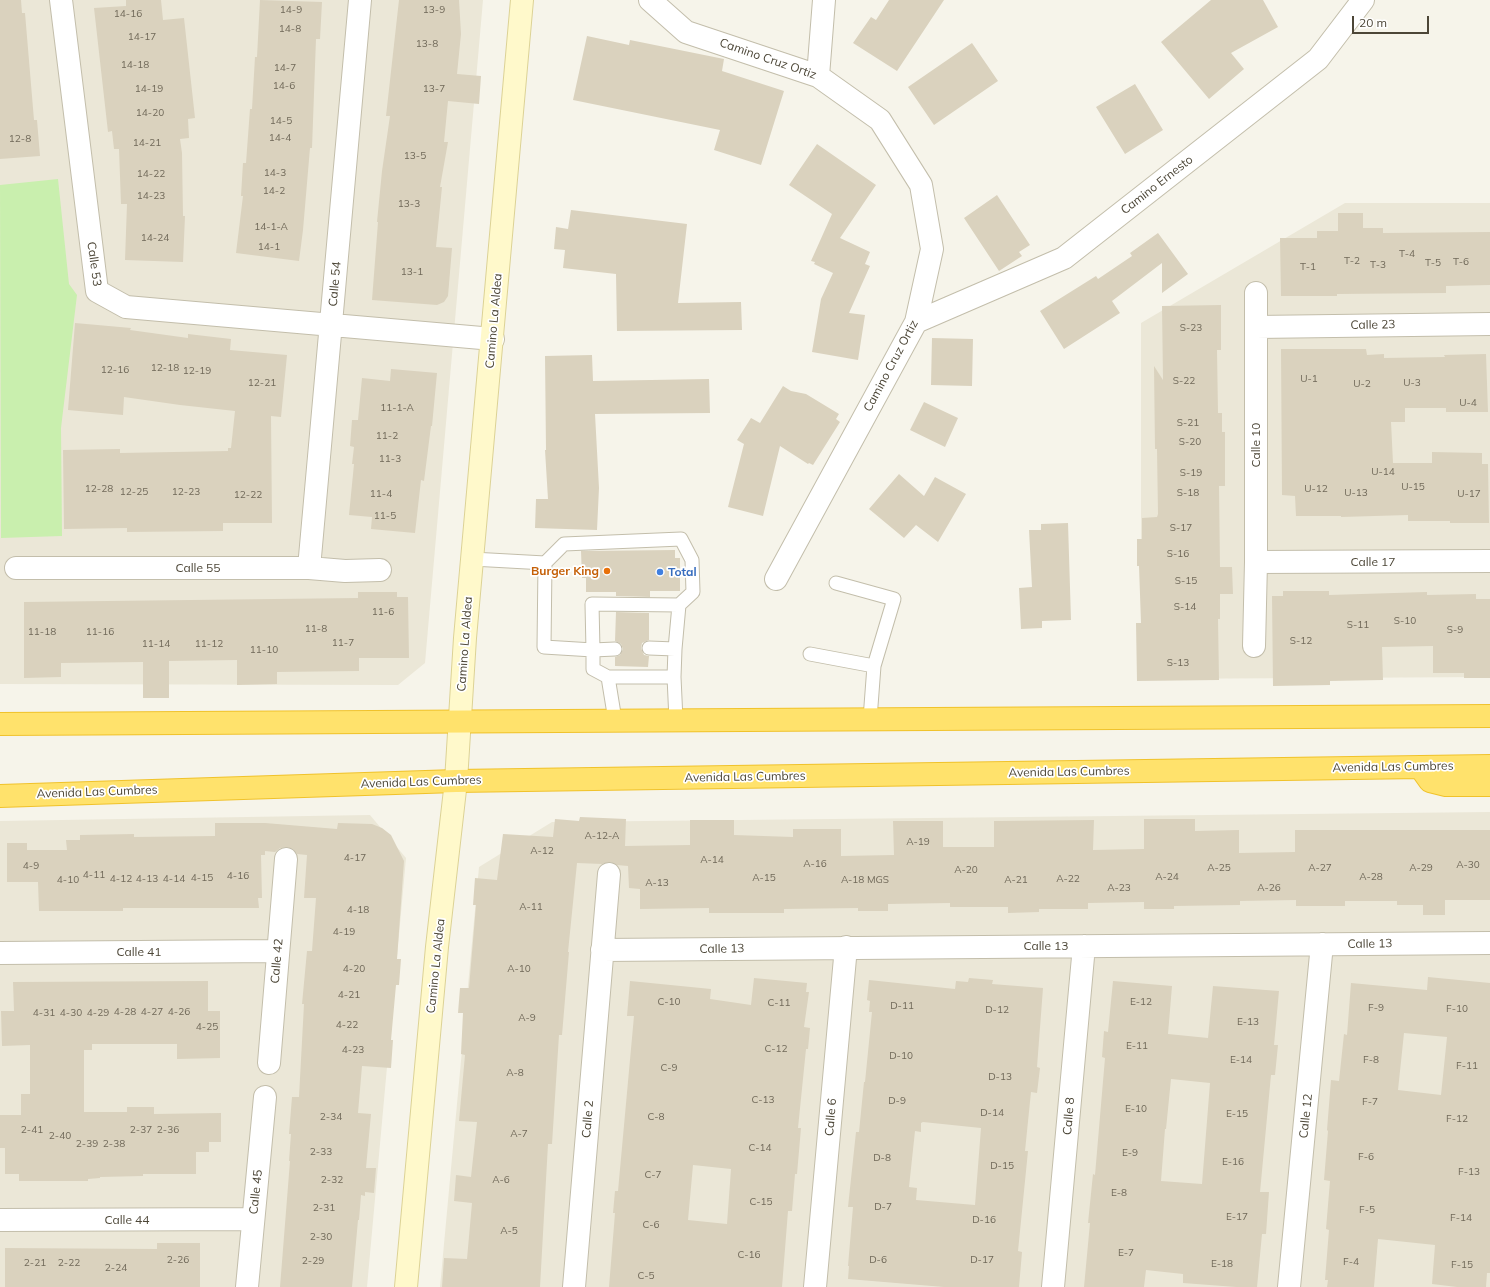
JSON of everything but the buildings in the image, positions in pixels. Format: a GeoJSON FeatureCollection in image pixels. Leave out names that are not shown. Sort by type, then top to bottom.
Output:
{"type":"FeatureCollection","features":[{"type":"Feature","properties":{"kind":"highway"},"geometry":{"type":"LineString","coordinates":[[0,724],[1490,716]]}},
{"type":"Feature","properties":{"kind":"highway","name":"Avenida Las Cumbres"},"geometry":{"type":"LineString","coordinates":[[0,796],[456,781],[1490,766]]}},
{"type":"Feature","properties":{"kind":"highway"},"geometry":{"type":"LineString","coordinates":[[1420,767],[1430,781],[1446,785],[1490,785]]}},
{"type":"Feature","properties":{"kind":"street","name":"Calle 53"},"geometry":{"type":"LineString","coordinates":[[61,0],[97,291],[126,307],[331,326]]}},
{"type":"Feature","properties":{"kind":"street","name":"Calle 54"},"geometry":{"type":"LineString","coordinates":[[308,568],[360,0]]}},
{"type":"Feature","properties":{"kind":"street","name":"Camino La Aldea"},"geometry":{"type":"LineString","coordinates":[[406,1287],[437,947],[456,781],[465,638],[522,0]]}},
{"type":"Feature","properties":{"kind":"street","name":"Camino Cruz Ortiz"},"geometry":{"type":"LineString","coordinates":[[650,0],[686,32],[818,76],[880,120],[921,185],[932,249],[916,322],[776,578]]}},
{"type":"Feature","properties":{"kind":"street"},"geometry":{"type":"LineString","coordinates":[[818,76],[824,0]]}},
{"type":"Feature","properties":{"kind":"street","name":"Camino Ernesto"},"geometry":{"type":"LineString","coordinates":[[916,322],[1064,258],[1318,59],[1363,0]]}},
{"type":"Feature","properties":{"kind":"street","name":"Calle 10"},"geometry":{"type":"LineString","coordinates":[[1254,646],[1256,562],[1256,293]]}},
{"type":"Feature","properties":{"kind":"street","name":"Calle 23"},"geometry":{"type":"LineString","coordinates":[[1256,327],[1490,324]]}},
{"type":"Feature","properties":{"kind":"street"},"geometry":{"type":"LineString","coordinates":[[331,326],[492,339]]}},
{"type":"Feature","properties":{"kind":"street","name":"Calle 17"},"geometry":{"type":"LineString","coordinates":[[1256,562],[1490,560]]}},
{"type":"Feature","properties":{"kind":"street","name":"Calle 55"},"geometry":{"type":"LineString","coordinates":[[16,568],[308,568],[345,571],[380,570]]}},
{"type":"Feature","properties":{"kind":"street","name":"Calle 42"},"geometry":{"type":"LineString","coordinates":[[269,1063],[277,951],[286,859]]}},
{"type":"Feature","properties":{"kind":"street","name":"Calle 2"},"geometry":{"type":"LineString","coordinates":[[574,1287],[609,874]]}},
{"type":"Feature","properties":{"kind":"street","name":"Calle 13"},"geometry":{"type":"LineString","coordinates":[[602,950],[1490,943]]}},
{"type":"Feature","properties":{"kind":"street","name":"Calle 12"},"geometry":{"type":"LineString","coordinates":[[1289,1287],[1322,944]]}},
{"type":"Feature","properties":{"kind":"street","name":"Calle 8"},"geometry":{"type":"LineString","coordinates":[[1053,1287],[1084,946]]}},
{"type":"Feature","properties":{"kind":"street","name":"Calle 6"},"geometry":{"type":"LineString","coordinates":[[815,1287],[846,948]]}},
{"type":"Feature","properties":{"kind":"street","name":"Calle 41"},"geometry":{"type":"LineString","coordinates":[[0,953],[277,951]]}},
{"type":"Feature","properties":{"kind":"street","name":"Calle 45"},"geometry":{"type":"LineString","coordinates":[[247,1287],[265,1098]]}},
{"type":"Feature","properties":{"kind":"street","name":"Calle 44"},"geometry":{"type":"LineString","coordinates":[[0,1220],[253,1219]]}},
{"type":"Feature","properties":{"kind":"lane"},"geometry":{"type":"LineString","coordinates":[[615,649],[592,650],[544,648],[545,563],[564,544],[681,539],[692,560],[693,592],[679,605],[674,676],[676,720]]}},
{"type":"Feature","properties":{"kind":"lane"},"geometry":{"type":"LineString","coordinates":[[472,559],[545,563]]}},
{"type":"Feature","properties":{"kind":"lane"},"geometry":{"type":"LineString","coordinates":[[836,582],[894,599],[874,666],[870,719]]}},
{"type":"Feature","properties":{"kind":"lane"},"geometry":{"type":"LineString","coordinates":[[674,676],[608,677],[593,669],[592,604],[679,605]]}},
{"type":"Feature","properties":{"kind":"lane"},"geometry":{"type":"LineString","coordinates":[[649,648],[675,648]]}},
{"type":"Feature","properties":{"kind":"lane"},"geometry":{"type":"LineString","coordinates":[[810,654],[874,666]]}},
{"type":"Feature","properties":{"kind":"lane"},"geometry":{"type":"LineString","coordinates":[[608,677],[615,720]]}},
{"type":"Feature","properties":{"kind":"shaded area"},"geometry":{"type":"Polygon","coordinates":[[[0,0],[483,0],[425,663],[398,685],[0,684],[0,0]]]}},
{"type":"Feature","properties":{"kind":"shaded area"},"geometry":{"type":"Polygon","coordinates":[[[1345,203],[1490,203],[1490,677],[1141,679],[1141,323],[1345,203]]]}},
{"type":"Feature","properties":{"kind":"shaded area"},"geometry":{"type":"Polygon","coordinates":[[[1490,812],[1490,1287],[440,1287],[479,867],[552,822],[1490,812]]]}},
{"type":"Feature","properties":{"kind":"shaded area"},"geometry":{"type":"Polygon","coordinates":[[[370,815],[406,858],[367,1287],[0,1287],[0,821],[370,815]]]}},
{"type":"Feature","properties":{"kind":"green space"},"geometry":{"type":"Polygon","coordinates":[[[58,179],[69,284],[77,295],[61,428],[62,536],[1,538],[0,185],[58,179]]]}},
{"type":"Feature","properties":{"kind":"place","name":"Burger King"},"geometry":{"type":"Point","coordinates":[607,571]}},
{"type":"Feature","properties":{"kind":"place","name":"Total"},"geometry":{"type":"Point","coordinates":[660,572]}}]}
